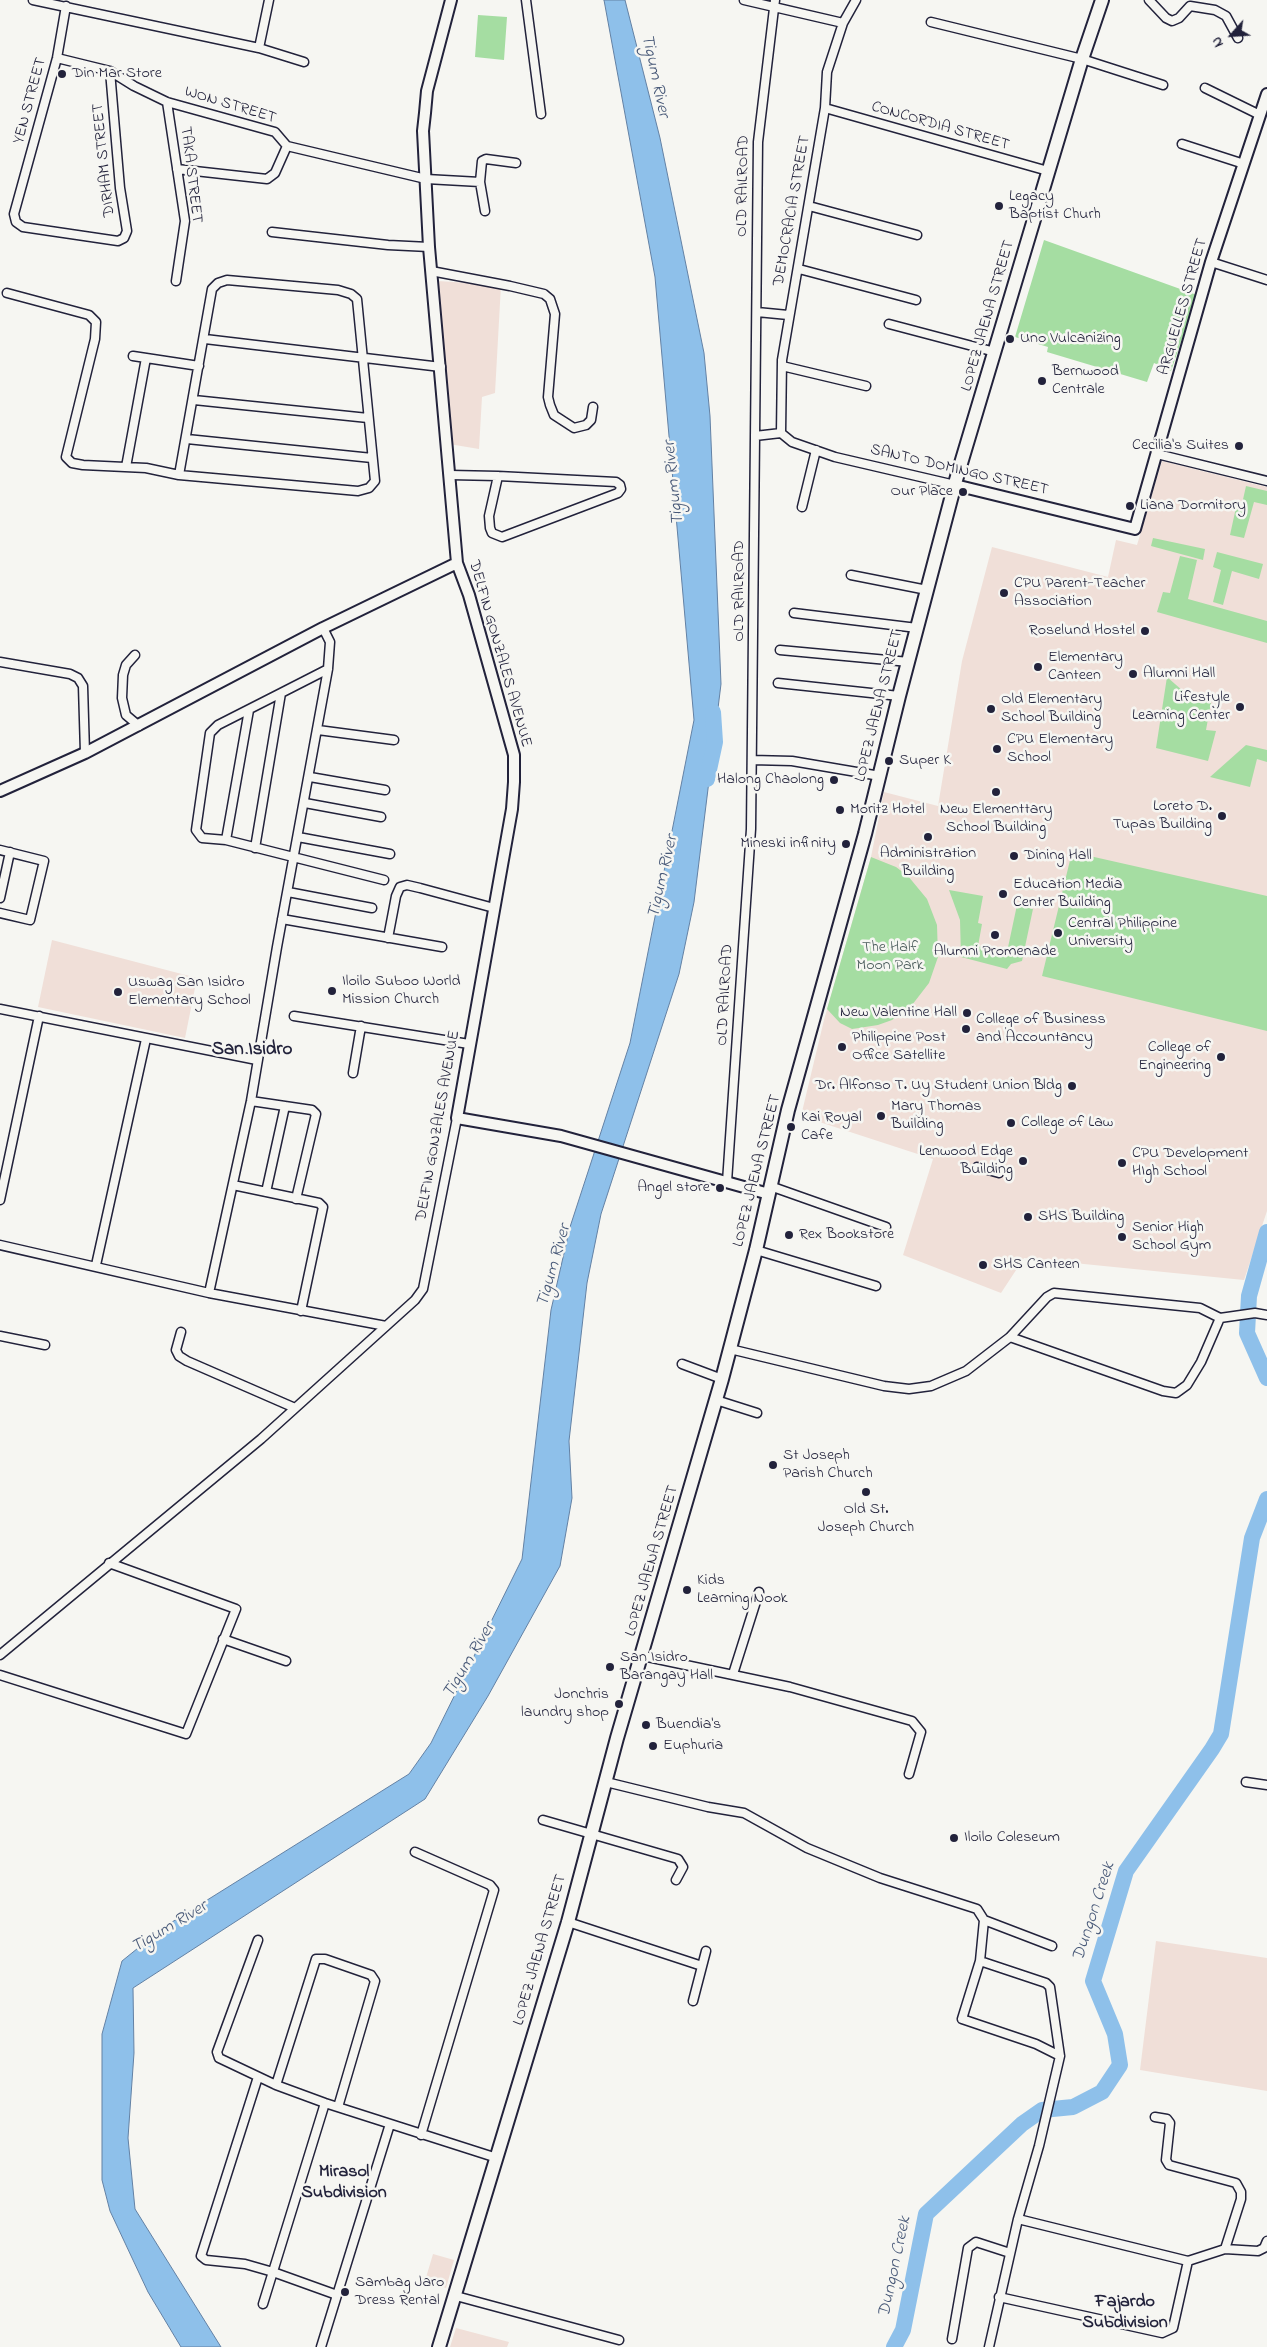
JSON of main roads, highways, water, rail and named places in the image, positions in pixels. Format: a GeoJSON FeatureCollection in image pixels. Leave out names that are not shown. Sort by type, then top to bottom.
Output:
{"type":"FeatureCollection","features":[{"type":"Feature","properties":{"kind":"main road","name":"LOPEZ JAENA STREET"},"geometry":{"type":"LineString","coordinates":[[439,2347],[568,1922],[591,1833],[716,1400],[756,1250],[788,1110],[880,776],[899,696],[955,485],[1048,171],[1102,0]]}},
{"type":"Feature","properties":{"kind":"water"},"geometry":{"type":"Polygon","coordinates":[[[604,0],[625,0],[660,138],[704,353],[710,416],[721,684],[694,902],[679,974],[601,1214],[587,1283],[569,1441],[572,1498],[560,1566],[488,1696],[425,1799],[133,1988],[134,2053],[128,2138],[135,2209],[221,2347],[181,2347],[148,2292],[110,2211],[102,2180],[102,2034],[122,1961],[164,1927],[409,1774],[431,1743],[522,1559],[551,1310],[570,1227],[630,1043],[694,720],[655,277],[604,0]]]}},
{"type":"Feature","properties":{"kind":"waterway","name":"Tigum River"},"geometry":{"type":"LineString","coordinates":[[707,779],[715,742],[713,712]]}},
{"type":"Feature","properties":{"kind":"waterway","name":"Dungon Creek"},"geometry":{"type":"LineString","coordinates":[[1267,1232],[1249,1296],[1247,1333],[1267,1378]]}},
{"type":"Feature","properties":{"kind":"waterway","name":"Dungon Creek"},"geometry":{"type":"LineString","coordinates":[[894,2347],[903,2330],[926,2214],[1022,2124],[1042,2110],[1073,2107],[1102,2092],[1120,2065],[1115,2034],[1093,1981],[1126,1871],[1221,1734],[1252,1538],[1267,1499]]}},
{"type":"Feature","properties":{"kind":"place","name":"Din Mar Store"},"geometry":{"type":"Point","coordinates":[62,74]}},
{"type":"Feature","properties":{"kind":"place","name":"Legacy Baptist Churh"},"geometry":{"type":"Point","coordinates":[999,206]}},
{"type":"Feature","properties":{"kind":"place","name":"Uno Vulcanizing"},"geometry":{"type":"Point","coordinates":[1010,339]}},
{"type":"Feature","properties":{"kind":"place","name":"Bernwood Centrale"},"geometry":{"type":"Point","coordinates":[1042,381]}},
{"type":"Feature","properties":{"kind":"place","name":"Cecilia's Suites"},"geometry":{"type":"Point","coordinates":[1239,446]}},
{"type":"Feature","properties":{"kind":"place","name":"Our Place"},"geometry":{"type":"Point","coordinates":[963,492]}},
{"type":"Feature","properties":{"kind":"place","name":"Liana Dormitory"},"geometry":{"type":"Point","coordinates":[1130,506]}},
{"type":"Feature","properties":{"kind":"place","name":"CPU Parent-Teacher Association"},"geometry":{"type":"Point","coordinates":[1004,593]}},
{"type":"Feature","properties":{"kind":"place","name":"Roselund Hostel"},"geometry":{"type":"Point","coordinates":[1145,631]}},
{"type":"Feature","properties":{"kind":"place","name":"Elementary Canteen"},"geometry":{"type":"Point","coordinates":[1038,667]}},
{"type":"Feature","properties":{"kind":"place","name":"Alumni Hall"},"geometry":{"type":"Point","coordinates":[1133,674]}},
{"type":"Feature","properties":{"kind":"place","name":"Lifestyle Learning Center"},"geometry":{"type":"Point","coordinates":[1240,707]}},
{"type":"Feature","properties":{"kind":"place","name":"Old Elementary School Building"},"geometry":{"type":"Point","coordinates":[991,709]}},
{"type":"Feature","properties":{"kind":"place","name":"CPU Elementary School"},"geometry":{"type":"Point","coordinates":[997,749]}},
{"type":"Feature","properties":{"kind":"place","name":"Super K"},"geometry":{"type":"Point","coordinates":[889,761]}},
{"type":"Feature","properties":{"kind":"place","name":"Halong Chaolong"},"geometry":{"type":"Point","coordinates":[834,780]}},
{"type":"Feature","properties":{"kind":"place","name":"New Elementtary School Building"},"geometry":{"type":"Point","coordinates":[996,792]}},
{"type":"Feature","properties":{"kind":"place","name":"Moritz Hotel"},"geometry":{"type":"Point","coordinates":[840,810]}},
{"type":"Feature","properties":{"kind":"place","name":"Loreto D. Tupas Building"},"geometry":{"type":"Point","coordinates":[1222,816]}},
{"type":"Feature","properties":{"kind":"place","name":"Administration Building"},"geometry":{"type":"Point","coordinates":[928,837]}},
{"type":"Feature","properties":{"kind":"place","name":"Mineski infinity"},"geometry":{"type":"Point","coordinates":[846,844]}},
{"type":"Feature","properties":{"kind":"place","name":"Dining Hall"},"geometry":{"type":"Point","coordinates":[1014,856]}},
{"type":"Feature","properties":{"kind":"place","name":"Education Media Center Building"},"geometry":{"type":"Point","coordinates":[1003,894]}},
{"type":"Feature","properties":{"kind":"place","name":"Central Philippine University"},"geometry":{"type":"Point","coordinates":[1058,933]}},
{"type":"Feature","properties":{"kind":"place","name":"Alumni Promenade"},"geometry":{"type":"Point","coordinates":[995,935]}},
{"type":"Feature","properties":{"kind":"place","name":"Iloilo Suboo World Mission Church"},"geometry":{"type":"Point","coordinates":[332,991]}},
{"type":"Feature","properties":{"kind":"place","name":"Uswag San Isidro Elementary School"},"geometry":{"type":"Point","coordinates":[118,992]}},
{"type":"Feature","properties":{"kind":"place","name":"New Valentine Hall"},"geometry":{"type":"Point","coordinates":[967,1013]}},
{"type":"Feature","properties":{"kind":"place","name":"College of Business and Accountancy"},"geometry":{"type":"Point","coordinates":[966,1029]}},
{"type":"Feature","properties":{"kind":"place","name":"Philippine Post Office Satellite"},"geometry":{"type":"Point","coordinates":[842,1047]}},
{"type":"Feature","properties":{"kind":"place","name":"College of Engineering"},"geometry":{"type":"Point","coordinates":[1221,1057]}},
{"type":"Feature","properties":{"kind":"place","name":"Dr. Alfonso T. Uy Student Union Bldg"},"geometry":{"type":"Point","coordinates":[1072,1086]}},
{"type":"Feature","properties":{"kind":"place","name":"Mary Thomas Building"},"geometry":{"type":"Point","coordinates":[881,1116]}},
{"type":"Feature","properties":{"kind":"place","name":"College of Law"},"geometry":{"type":"Point","coordinates":[1011,1123]}},
{"type":"Feature","properties":{"kind":"place","name":"Kai Royal Cafe"},"geometry":{"type":"Point","coordinates":[791,1127]}},
{"type":"Feature","properties":{"kind":"place","name":"Lenwood Edge Building"},"geometry":{"type":"Point","coordinates":[1023,1161]}},
{"type":"Feature","properties":{"kind":"place","name":"CPU Development HIgh School"},"geometry":{"type":"Point","coordinates":[1122,1163]}},
{"type":"Feature","properties":{"kind":"place","name":"Angel store"},"geometry":{"type":"Point","coordinates":[720,1188]}},
{"type":"Feature","properties":{"kind":"place","name":"SHS Building"},"geometry":{"type":"Point","coordinates":[1028,1217]}},
{"type":"Feature","properties":{"kind":"place","name":"Rex Bookstore"},"geometry":{"type":"Point","coordinates":[789,1235]}},
{"type":"Feature","properties":{"kind":"place","name":"Senior High School Gym"},"geometry":{"type":"Point","coordinates":[1122,1237]}},
{"type":"Feature","properties":{"kind":"place","name":"SHS Canteen"},"geometry":{"type":"Point","coordinates":[983,1265]}},
{"type":"Feature","properties":{"kind":"place","name":"St Joseph Parish Church"},"geometry":{"type":"Point","coordinates":[773,1465]}},
{"type":"Feature","properties":{"kind":"place","name":"Old St. Joseph Church"},"geometry":{"type":"Point","coordinates":[866,1492]}},
{"type":"Feature","properties":{"kind":"place","name":"Kids Learning Nook"},"geometry":{"type":"Point","coordinates":[687,1590]}},
{"type":"Feature","properties":{"kind":"place","name":"San Isidro Barangay Hall"},"geometry":{"type":"Point","coordinates":[610,1667]}},
{"type":"Feature","properties":{"kind":"place","name":"Jonchris laundry shop"},"geometry":{"type":"Point","coordinates":[619,1704]}},
{"type":"Feature","properties":{"kind":"place","name":"Buendia's"},"geometry":{"type":"Point","coordinates":[646,1725]}},
{"type":"Feature","properties":{"kind":"place","name":"Euphuria"},"geometry":{"type":"Point","coordinates":[653,1746]}},
{"type":"Feature","properties":{"kind":"place","name":"Iloilo Coleseum"},"geometry":{"type":"Point","coordinates":[954,1838]}},
{"type":"Feature","properties":{"kind":"place","name":"Sambag Jaro Dress Rental"},"geometry":{"type":"Point","coordinates":[345,2292]}},
{"type":"Feature","properties":{"kind":"district","name":"San Isidro"},"geometry":{"type":"Point","coordinates":[252,1051]}},
{"type":"Feature","properties":{"kind":"district","name":"Mirasol Subdivision"},"geometry":{"type":"Point","coordinates":[344,2183]}},
{"type":"Feature","properties":{"kind":"district","name":"Fajardo Subdivision"},"geometry":{"type":"Point","coordinates":[1125,2313]}},
{"type":"Feature","properties":{"kind":"park label","name":"The Half Moon Park"},"geometry":{"type":"Point","coordinates":[890,957]}}]}
